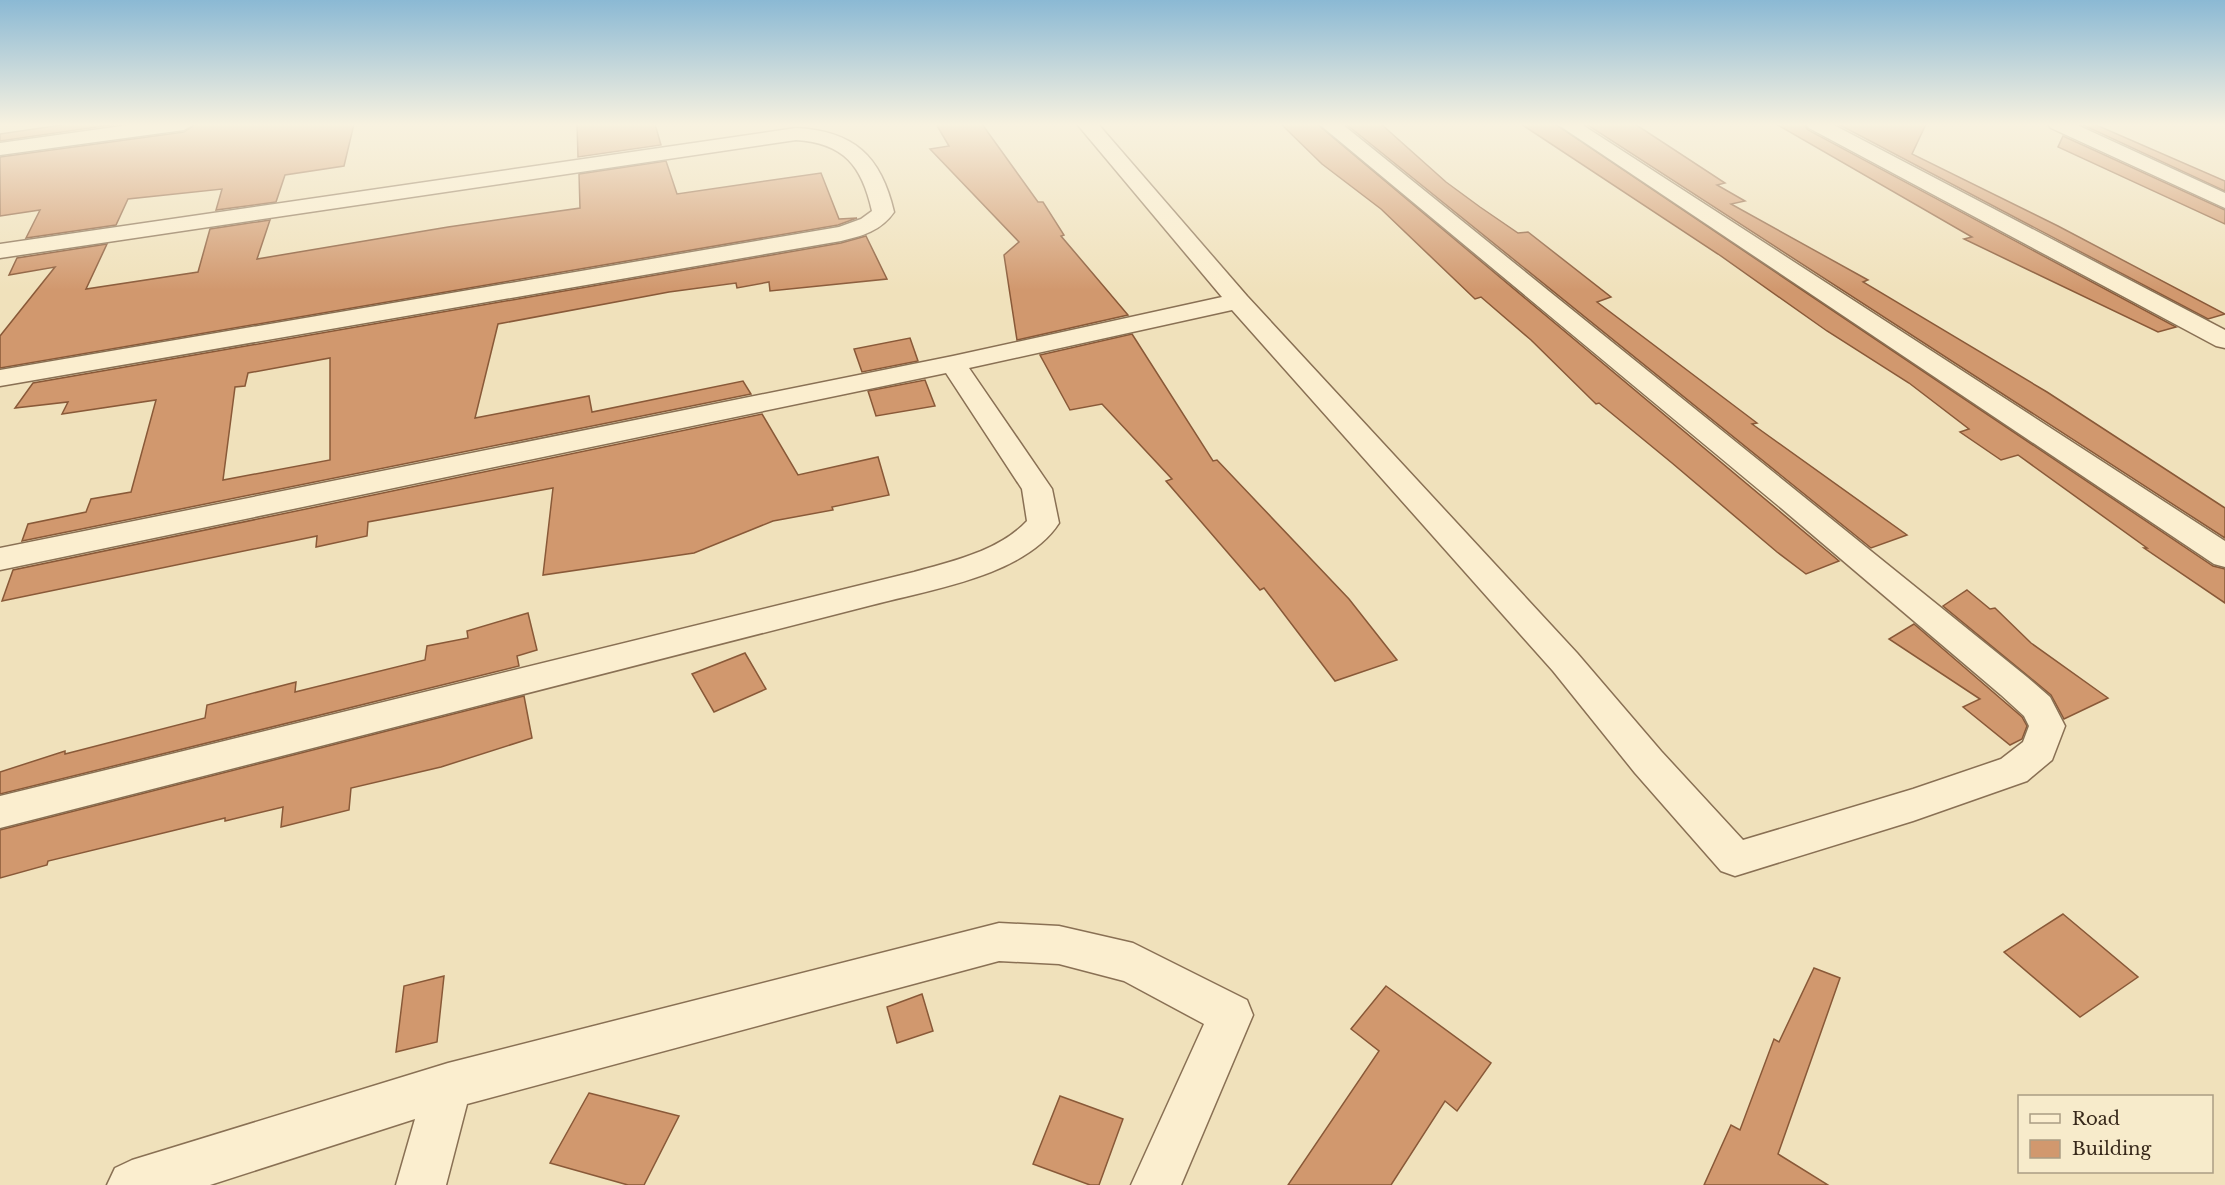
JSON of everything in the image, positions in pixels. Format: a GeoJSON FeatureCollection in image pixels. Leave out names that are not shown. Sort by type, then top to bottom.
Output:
{"type":"FeatureCollection","features":[{"type":"Feature","properties":{"kind":"street"},"geometry":{"type":"LineString","coordinates":[[0,251],[488,179]]}},
{"type":"Feature","properties":{"kind":"street"},"geometry":{"type":"LineString","coordinates":[[0,378],[841,234],[866,227],[877,220],[883,212],[880,190],[873,179]]}},
{"type":"Feature","properties":{"kind":"street"},"geometry":{"type":"LineString","coordinates":[[1134,179],[1238,301],[1564,662],[1648,762],[1735,859],[1913,805],[2014,770],[2039,750],[2047,726],[2037,707],[2014,686],[1773,485],[1397,179]]}},
{"type":"Feature","properties":{"kind":"street"},"geometry":{"type":"LineString","coordinates":[[1651,179],[2225,556]]}},
{"type":"Feature","properties":{"kind":"street"},"geometry":{"type":"LineString","coordinates":[[1921,179],[2225,340]]}},
{"type":"Feature","properties":{"kind":"street"},"geometry":{"type":"LineString","coordinates":[[2178,179],[2225,201]]}},
{"type":"Feature","properties":{"kind":"street"},"geometry":{"type":"LineString","coordinates":[[0,559],[953,364],[1238,301]]}},
{"type":"Feature","properties":{"kind":"street"},"geometry":{"type":"LineString","coordinates":[[0,813],[872,594],[1000,556],[1035,535],[1043,522],[1037,489],[953,364]]}},
{"type":"Feature","properties":{"kind":"street"},"geometry":{"type":"LineString","coordinates":[[132,1185],[448,1086],[999,942],[1059,945],[1133,963],[1232,1015],[1156,1185]]}},
{"type":"Feature","properties":{"kind":"street"},"geometry":{"type":"LineString","coordinates":[[421,1185],[448,1086]]}},
{"type":"Feature","properties":{"kind":"building"},"geometry":{"type":"Polygon","coordinates":[[[0,179],[284,179],[276,202],[216,210],[222,189],[128,199],[116,225],[26,238],[40,210],[0,216],[0,179]]]}},
{"type":"Feature","properties":{"kind":"building"},"geometry":{"type":"Polygon","coordinates":[[[579,179],[672,179],[677,194],[778,179],[823,179],[839,219],[857,218],[838,225],[0,368],[0,336],[55,267],[9,275],[17,258],[107,244],[86,289],[198,272],[210,229],[270,220],[257,259],[448,227],[580,208],[579,179]]]}},
{"type":"Feature","properties":{"kind":"building"},"geometry":{"type":"Polygon","coordinates":[[[959,179],[1022,179],[1038,202],[1043,202],[1064,235],[1061,236],[1128,315],[1017,340],[1004,255],[1019,242],[959,179]]]}},
{"type":"Feature","properties":{"kind":"building"},"geometry":{"type":"Polygon","coordinates":[[[1342,179],[1383,179],[1839,561],[1806,574],[1777,552],[1599,403],[1596,404],[1531,340],[1481,297],[1475,299],[1381,209],[1342,179]]]}},
{"type":"Feature","properties":{"kind":"building"},"geometry":{"type":"Polygon","coordinates":[[[1414,179],[1443,179],[1518,233],[1528,232],[1611,297],[1597,302],[1757,423],[1752,424],[1907,535],[1871,548],[1414,179]]]}},
{"type":"Feature","properties":{"kind":"building"},"geometry":{"type":"Polygon","coordinates":[[[1605,179],[1637,179],[2213,566],[2225,569],[2225,603],[2144,548],[2147,548],[2018,455],[2001,460],[1960,432],[1969,429],[1909,383],[1827,331],[1718,254],[1605,179]]]}},
{"type":"Feature","properties":{"kind":"building"},"geometry":{"type":"Polygon","coordinates":[[[1671,179],[1719,179],[1725,183],[1717,185],[1745,201],[1731,204],[1868,280],[1863,282],[2047,392],[2225,508],[2225,538],[1671,179]]]}},
{"type":"Feature","properties":{"kind":"building"},"geometry":{"type":"Polygon","coordinates":[[[1872,179],[1900,179],[2176,327],[2158,332],[1964,239],[1972,237],[1872,179]]]}},
{"type":"Feature","properties":{"kind":"building"},"geometry":{"type":"Polygon","coordinates":[[[1943,179],[1963,179],[2058,226],[2225,314],[2208,319],[1943,179]]]}},
{"type":"Feature","properties":{"kind":"building"},"geometry":{"type":"Polygon","coordinates":[[[2128,179],[2158,179],[2225,210],[2225,224],[2128,179]]]}},
{"type":"Feature","properties":{"kind":"building"},"geometry":{"type":"Polygon","coordinates":[[[2200,179],[2225,181],[2225,191],[2200,179]]]}},
{"type":"Feature","properties":{"kind":"building"},"geometry":{"type":"Polygon","coordinates":[[[866,236],[887,279],[770,291],[769,282],[737,288],[736,283],[669,292],[498,324],[475,418],[589,396],[592,412],[743,381],[751,394],[22,541],[28,524],[86,512],[91,499],[131,492],[156,400],[62,414],[68,402],[15,408],[33,383],[841,243],[866,236]],[[330,358],[248,373],[245,386],[235,387],[223,480],[330,460],[330,358]]]}},
{"type":"Feature","properties":{"kind":"building"},"geometry":{"type":"Polygon","coordinates":[[[1132,334],[1213,461],[1217,460],[1349,599],[1397,660],[1335,681],[1264,588],[1260,590],[1166,481],[1172,479],[1102,404],[1070,410],[1040,355],[1132,334]]]}},
{"type":"Feature","properties":{"kind":"building"},"geometry":{"type":"Polygon","coordinates":[[[910,338],[918,361],[862,372],[854,349],[910,338]]]}},
{"type":"Feature","properties":{"kind":"building"},"geometry":{"type":"Polygon","coordinates":[[[925,380],[935,406],[876,416],[868,391],[925,380]]]}},
{"type":"Feature","properties":{"kind":"building"},"geometry":{"type":"Polygon","coordinates":[[[762,414],[798,475],[878,457],[889,495],[832,507],[833,510],[773,521],[694,553],[543,575],[553,488],[368,522],[367,536],[316,547],[317,536],[2,601],[13,570],[762,414]]]}},
{"type":"Feature","properties":{"kind":"building"},"geometry":{"type":"Polygon","coordinates":[[[1967,590],[1990,609],[1995,608],[2031,643],[2108,698],[2064,719],[2051,695],[1943,606],[1967,590]]]}},
{"type":"Feature","properties":{"kind":"building"},"geometry":{"type":"Polygon","coordinates":[[[528,613],[537,650],[517,656],[519,666],[0,794],[0,772],[65,751],[65,754],[205,718],[207,705],[296,682],[295,692],[425,660],[427,646],[468,638],[467,631],[528,613]]]}},
{"type":"Feature","properties":{"kind":"building"},"geometry":{"type":"Polygon","coordinates":[[[1914,624],[2022,717],[2027,726],[2022,739],[2010,745],[1963,707],[1980,699],[1889,639],[1914,624]]]}},
{"type":"Feature","properties":{"kind":"building"},"geometry":{"type":"Polygon","coordinates":[[[745,653],[766,689],[714,712],[692,674],[745,653]]]}},
{"type":"Feature","properties":{"kind":"building"},"geometry":{"type":"Polygon","coordinates":[[[524,696],[532,738],[441,767],[351,788],[349,810],[281,827],[283,807],[225,821],[225,818],[48,861],[47,865],[0,878],[0,830],[524,696]]]}},
{"type":"Feature","properties":{"kind":"building"},"geometry":{"type":"Polygon","coordinates":[[[2063,914],[2138,977],[2080,1017],[2004,952],[2063,914]]]}},
{"type":"Feature","properties":{"kind":"building"},"geometry":{"type":"Polygon","coordinates":[[[1814,968],[1840,978],[1778,1154],[1828,1185],[1704,1185],[1731,1125],[1740,1130],[1774,1039],[1779,1042],[1814,968]]]}},
{"type":"Feature","properties":{"kind":"building"},"geometry":{"type":"Polygon","coordinates":[[[444,976],[437,1042],[396,1052],[404,986],[444,976]]]}},
{"type":"Feature","properties":{"kind":"building"},"geometry":{"type":"Polygon","coordinates":[[[1386,986],[1491,1063],[1457,1111],[1445,1101],[1391,1185],[1288,1185],[1379,1051],[1351,1029],[1386,986]]]}},
{"type":"Feature","properties":{"kind":"building"},"geometry":{"type":"Polygon","coordinates":[[[922,994],[933,1031],[897,1043],[887,1007],[922,994]]]}},
{"type":"Feature","properties":{"kind":"building"},"geometry":{"type":"Polygon","coordinates":[[[589,1093],[679,1116],[644,1185],[628,1185],[550,1163],[589,1093]]]}},
{"type":"Feature","properties":{"kind":"building"},"geometry":{"type":"Polygon","coordinates":[[[1060,1096],[1123,1119],[1099,1185],[1090,1185],[1033,1164],[1060,1096]]]}}]}
